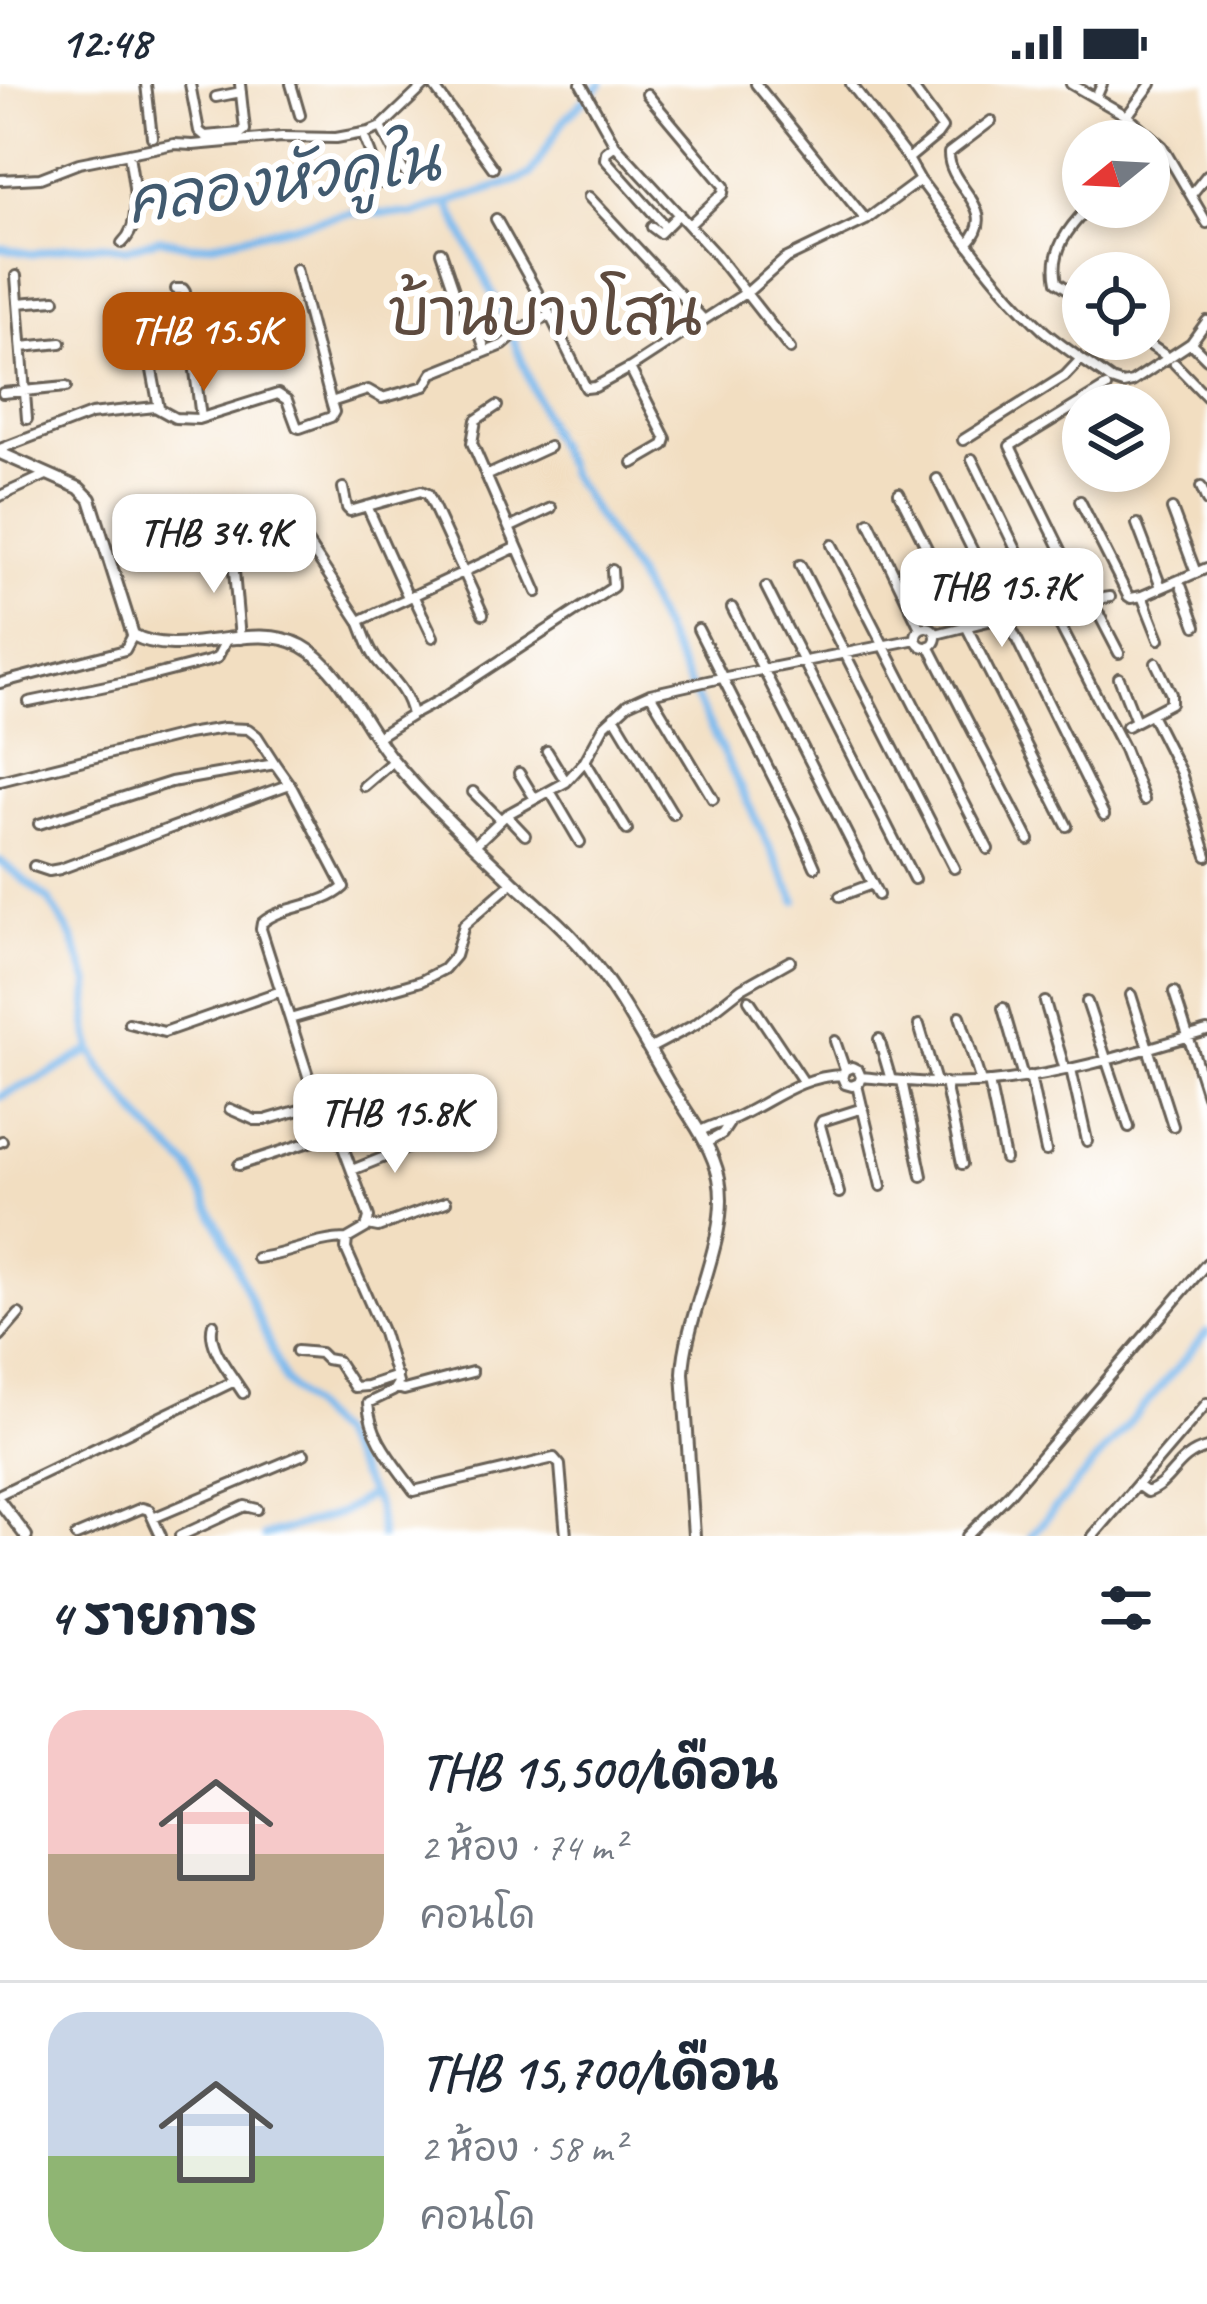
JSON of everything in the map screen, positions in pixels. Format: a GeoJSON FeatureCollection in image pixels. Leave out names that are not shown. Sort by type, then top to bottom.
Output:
{"type":"FeatureCollection","features":[{"type":"Feature","properties":{"kind":"street"},"geometry":{"type":"LineString","coordinates":[[146,84],[152,137]]}},
{"type":"Feature","properties":{"kind":"street"},"geometry":{"type":"LineString","coordinates":[[190,84],[199,130],[205,136],[245,130],[240,88],[216,97]]}},
{"type":"Feature","properties":{"kind":"street"},"geometry":{"type":"LineString","coordinates":[[292,84],[300,115]]}},
{"type":"Feature","properties":{"kind":"street"},"geometry":{"type":"LineString","coordinates":[[0,180],[40,178],[79,163],[174,144],[362,134],[381,127],[429,84],[493,169]]}},
{"type":"Feature","properties":{"kind":"street"},"geometry":{"type":"LineString","coordinates":[[756,84],[866,220]]}},
{"type":"Feature","properties":{"kind":"street"},"geometry":{"type":"LineString","coordinates":[[850,84],[1025,312],[1062,344]]}},
{"type":"Feature","properties":{"kind":"street"},"geometry":{"type":"LineString","coordinates":[[908,160],[942,128],[910,84]]}},
{"type":"Feature","properties":{"kind":"street"},"geometry":{"type":"LineString","coordinates":[[1071,84],[1086,88],[1162,146],[1207,224]]}},
{"type":"Feature","properties":{"kind":"street"},"geometry":{"type":"LineString","coordinates":[[1096,98],[1102,84]]}},
{"type":"Feature","properties":{"kind":"street"},"geometry":{"type":"LineString","coordinates":[[1127,116],[1151,84]]}},
{"type":"Feature","properties":{"kind":"street"},"geometry":{"type":"LineString","coordinates":[[581,85],[615,145],[680,214],[790,349]]}},
{"type":"Feature","properties":{"kind":"street"},"geometry":{"type":"LineString","coordinates":[[646,94],[724,186],[723,193],[689,225]]}},
{"type":"Feature","properties":{"kind":"street"},"geometry":{"type":"LineString","coordinates":[[968,242],[978,230],[979,214],[947,159],[951,149],[992,121]]}},
{"type":"Feature","properties":{"kind":"street"},"geometry":{"type":"LineString","coordinates":[[381,127],[403,170],[414,179]]}},
{"type":"Feature","properties":{"kind":"street"},"geometry":{"type":"LineString","coordinates":[[362,134],[382,183]]}},
{"type":"Feature","properties":{"kind":"street"},"geometry":{"type":"LineString","coordinates":[[615,145],[605,159],[661,233],[680,214]]}},
{"type":"Feature","properties":{"kind":"street"},"geometry":{"type":"LineString","coordinates":[[122,243],[136,219],[129,153]]}},
{"type":"Feature","properties":{"kind":"street"},"geometry":{"type":"LineString","coordinates":[[1191,195],[1207,175]]}},
{"type":"Feature","properties":{"kind":"street"},"geometry":{"type":"LineString","coordinates":[[496,219],[584,387],[595,387],[746,292],[785,259],[866,220],[920,180]]}},
{"type":"Feature","properties":{"kind":"street"},"geometry":{"type":"LineString","coordinates":[[589,197],[704,320]]}},
{"type":"Feature","properties":{"kind":"street"},"geometry":{"type":"LineString","coordinates":[[1062,285],[1054,272],[1069,228]]}},
{"type":"Feature","properties":{"kind":"street"},"geometry":{"type":"LineString","coordinates":[[441,251],[456,296],[475,321],[486,352]]}},
{"type":"Feature","properties":{"kind":"street"},"geometry":{"type":"LineString","coordinates":[[0,451],[29,434],[91,413],[159,408],[182,420],[278,394],[287,400],[300,428],[332,417],[296,268]]}},
{"type":"Feature","properties":{"kind":"street"},"geometry":{"type":"LineString","coordinates":[[16,275],[27,418]]}},
{"type":"Feature","properties":{"kind":"street"},"geometry":{"type":"LineString","coordinates":[[176,289],[185,292],[201,418]]}},
{"type":"Feature","properties":{"kind":"street"},"geometry":{"type":"LineString","coordinates":[[19,303],[55,300]]}},
{"type":"Feature","properties":{"kind":"street"},"geometry":{"type":"LineString","coordinates":[[331,402],[368,390],[382,398],[425,386],[433,373],[509,341],[550,315]]}},
{"type":"Feature","properties":{"kind":"street"},"geometry":{"type":"LineString","coordinates":[[1082,360],[1112,380],[1132,382],[1172,361],[1207,322]]}},
{"type":"Feature","properties":{"kind":"street"},"geometry":{"type":"LineString","coordinates":[[22,347],[61,343]]}},
{"type":"Feature","properties":{"kind":"street"},"geometry":{"type":"LineString","coordinates":[[1191,343],[1207,359]]}},
{"type":"Feature","properties":{"kind":"street"},"geometry":{"type":"LineString","coordinates":[[143,349],[159,408]]}},
{"type":"Feature","properties":{"kind":"street"},"geometry":{"type":"LineString","coordinates":[[963,440],[1052,385],[1080,360]]}},
{"type":"Feature","properties":{"kind":"street"},"geometry":{"type":"LineString","coordinates":[[1172,361],[1207,397]]}},
{"type":"Feature","properties":{"kind":"street"},"geometry":{"type":"LineString","coordinates":[[630,368],[666,439],[633,464]]}},
{"type":"Feature","properties":{"kind":"street"},"geometry":{"type":"LineString","coordinates":[[3,393],[66,387]]}},
{"type":"Feature","properties":{"kind":"street"},"geometry":{"type":"LineString","coordinates":[[497,406],[476,420],[472,440],[537,592]]}},
{"type":"Feature","properties":{"kind":"street"},"geometry":{"type":"LineString","coordinates":[[1062,414],[1010,446],[1119,653]]}},
{"type":"Feature","properties":{"kind":"street"},"geometry":{"type":"LineString","coordinates":[[486,476],[549,447]]}},
{"type":"Feature","properties":{"kind":"street"},"geometry":{"type":"LineString","coordinates":[[0,451],[79,488],[90,499],[133,634],[125,650],[0,683]]}},
{"type":"Feature","properties":{"kind":"street"},"geometry":{"type":"LineString","coordinates":[[972,459],[1124,749],[1144,800]]}},
{"type":"Feature","properties":{"kind":"street"},"geometry":{"type":"LineString","coordinates":[[0,496],[47,474]]}},
{"type":"Feature","properties":{"kind":"street"},"geometry":{"type":"LineString","coordinates":[[937,479],[1104,814]]}},
{"type":"Feature","properties":{"kind":"street"},"geometry":{"type":"LineString","coordinates":[[1202,487],[1207,501]]}},
{"type":"Feature","properties":{"kind":"street"},"geometry":{"type":"LineString","coordinates":[[343,488],[348,510],[426,492],[483,614]]}},
{"type":"Feature","properties":{"kind":"street"},"geometry":{"type":"LineString","coordinates":[[898,493],[1067,826]]}},
{"type":"Feature","properties":{"kind":"street"},"geometry":{"type":"LineString","coordinates":[[1080,501],[1131,598],[1207,568]]}},
{"type":"Feature","properties":{"kind":"street"},"geometry":{"type":"LineString","coordinates":[[367,506],[433,638]]}},
{"type":"Feature","properties":{"kind":"street"},"geometry":{"type":"LineString","coordinates":[[508,528],[551,508]]}},
{"type":"Feature","properties":{"kind":"street"},"geometry":{"type":"LineString","coordinates":[[1172,509],[1196,573]]}},
{"type":"Feature","properties":{"kind":"street"},"geometry":{"type":"LineString","coordinates":[[291,518],[359,621],[375,657],[404,692],[412,715]]}},
{"type":"Feature","properties":{"kind":"street"},"geometry":{"type":"LineString","coordinates":[[869,522],[920,645],[929,646],[936,634]]}},
{"type":"Feature","properties":{"kind":"street"},"geometry":{"type":"LineString","coordinates":[[1137,524],[1161,587]]}},
{"type":"Feature","properties":{"kind":"street"},"geometry":{"type":"LineString","coordinates":[[832,545],[988,849]]}},
{"type":"Feature","properties":{"kind":"street"},"geometry":{"type":"LineString","coordinates":[[359,621],[517,547]]}},
{"type":"Feature","properties":{"kind":"street"},"geometry":{"type":"LineString","coordinates":[[232,549],[240,639]]}},
{"type":"Feature","properties":{"kind":"street"},"geometry":{"type":"LineString","coordinates":[[800,565],[954,868]]}},
{"type":"Feature","properties":{"kind":"street"},"geometry":{"type":"LineString","coordinates":[[375,737],[614,587],[612,570]]}},
{"type":"Feature","properties":{"kind":"street"},"geometry":{"type":"LineString","coordinates":[[1179,580],[1196,626]]}},
{"type":"Feature","properties":{"kind":"street"},"geometry":{"type":"LineString","coordinates":[[766,587],[914,879]]}},
{"type":"Feature","properties":{"kind":"street"},"geometry":{"type":"LineString","coordinates":[[1142,596],[1159,639]]}},
{"type":"Feature","properties":{"kind":"street"},"geometry":{"type":"LineString","coordinates":[[936,634],[1110,597]]}},
{"type":"Feature","properties":{"kind":"street"},"geometry":{"type":"LineString","coordinates":[[732,608],[878,895]]}},
{"type":"Feature","properties":{"kind":"street"},"geometry":{"type":"LineString","coordinates":[[476,844],[503,817],[566,782],[628,704],[650,694],[884,646],[927,626],[936,634]]}},
{"type":"Feature","properties":{"kind":"street"},"geometry":{"type":"LineString","coordinates":[[698,629],[815,867]]}},
{"type":"Feature","properties":{"kind":"street"},"geometry":{"type":"LineString","coordinates":[[133,634],[153,643],[272,638],[291,641],[314,654],[337,679],[393,761],[584,950],[610,984],[703,1137],[715,1162],[721,1197],[715,1238],[684,1347],[694,1536]]}},
{"type":"Feature","properties":{"kind":"street"},"geometry":{"type":"LineString","coordinates":[[29,702],[209,662],[217,658],[226,640]]}},
{"type":"Feature","properties":{"kind":"street"},"geometry":{"type":"LineString","coordinates":[[929,646],[1029,840]]}},
{"type":"Feature","properties":{"kind":"street"},"geometry":{"type":"LineString","coordinates":[[1119,679],[1131,723],[1172,700],[1156,663]]}},
{"type":"Feature","properties":{"kind":"street"},"geometry":{"type":"LineString","coordinates":[[650,694],[713,799]]}},
{"type":"Feature","properties":{"kind":"street"},"geometry":{"type":"LineString","coordinates":[[1151,714],[1181,773],[1207,856]]}},
{"type":"Feature","properties":{"kind":"street"},"geometry":{"type":"LineString","coordinates":[[614,716],[673,814]]}},
{"type":"Feature","properties":{"kind":"street"},"geometry":{"type":"LineString","coordinates":[[0,781],[188,734],[224,728],[248,729],[257,736],[290,784],[344,887],[268,916],[262,923],[326,1132],[343,1147],[368,1225]]}},
{"type":"Feature","properties":{"kind":"street"},"geometry":{"type":"LineString","coordinates":[[548,751],[566,782]]}},
{"type":"Feature","properties":{"kind":"street"},"geometry":{"type":"LineString","coordinates":[[364,786],[393,761]]}},
{"type":"Feature","properties":{"kind":"street"},"geometry":{"type":"LineString","coordinates":[[585,761],[627,830]]}},
{"type":"Feature","properties":{"kind":"street"},"geometry":{"type":"LineString","coordinates":[[39,824],[171,782],[275,764]]}},
{"type":"Feature","properties":{"kind":"street"},"geometry":{"type":"LineString","coordinates":[[519,773],[535,799]]}},
{"type":"Feature","properties":{"kind":"street"},"geometry":{"type":"LineString","coordinates":[[34,866],[49,871],[60,868],[290,784]]}},
{"type":"Feature","properties":{"kind":"street"},"geometry":{"type":"LineString","coordinates":[[550,791],[580,842]]}},
{"type":"Feature","properties":{"kind":"street"},"geometry":{"type":"LineString","coordinates":[[473,792],[525,836]]}},
{"type":"Feature","properties":{"kind":"street"},"geometry":{"type":"LineString","coordinates":[[290,1018],[421,981],[444,969],[455,956],[464,926],[513,882]]}},
{"type":"Feature","properties":{"kind":"street"},"geometry":{"type":"LineString","coordinates":[[840,896],[872,884]]}},
{"type":"Feature","properties":{"kind":"street"},"geometry":{"type":"LineString","coordinates":[[649,1049],[696,1024],[742,988],[790,961]]}},
{"type":"Feature","properties":{"kind":"street"},"geometry":{"type":"LineString","coordinates":[[129,1023],[164,1032],[281,991]]}},
{"type":"Feature","properties":{"kind":"street"},"geometry":{"type":"LineString","coordinates":[[1174,992],[1207,1095]]}},
{"type":"Feature","properties":{"kind":"street"},"geometry":{"type":"LineString","coordinates":[[1131,995],[1173,1126]]}},
{"type":"Feature","properties":{"kind":"street"},"geometry":{"type":"LineString","coordinates":[[749,1000],[803,1082]]}},
{"type":"Feature","properties":{"kind":"street"},"geometry":{"type":"LineString","coordinates":[[1045,1002],[1088,1141]]}},
{"type":"Feature","properties":{"kind":"street"},"geometry":{"type":"LineString","coordinates":[[1088,1002],[1129,1127]]}},
{"type":"Feature","properties":{"kind":"street"},"geometry":{"type":"LineString","coordinates":[[1003,1007],[1046,1150]]}},
{"type":"Feature","properties":{"kind":"street"},"geometry":{"type":"LineString","coordinates":[[960,1016],[985,1082],[1005,1159]]}},
{"type":"Feature","properties":{"kind":"street"},"geometry":{"type":"LineString","coordinates":[[919,1025],[941,1082],[962,1164]]}},
{"type":"Feature","properties":{"kind":"street"},"geometry":{"type":"LineString","coordinates":[[835,1041],[845,1084],[852,1086],[859,1080],[985,1082],[1026,1077],[1207,1031]]}},
{"type":"Feature","properties":{"kind":"street"},"geometry":{"type":"LineString","coordinates":[[879,1039],[896,1080],[922,1176]]}},
{"type":"Feature","properties":{"kind":"street"},"geometry":{"type":"LineString","coordinates":[[703,1137],[715,1123],[731,1120],[803,1082],[855,1068],[881,1186]]}},
{"type":"Feature","properties":{"kind":"street"},"geometry":{"type":"LineString","coordinates":[[230,1109],[265,1120],[317,1105]]}},
{"type":"Feature","properties":{"kind":"street"},"geometry":{"type":"LineString","coordinates":[[239,1165],[410,1108]]}},
{"type":"Feature","properties":{"kind":"street"},"geometry":{"type":"LineString","coordinates":[[839,1192],[820,1125],[863,1108]]}},
{"type":"Feature","properties":{"kind":"street"},"geometry":{"type":"LineString","coordinates":[[352,1170],[422,1142]]}},
{"type":"Feature","properties":{"kind":"street"},"geometry":{"type":"LineString","coordinates":[[257,1258],[346,1239],[368,1225],[378,1227],[446,1202]]}},
{"type":"Feature","properties":{"kind":"street"},"geometry":{"type":"LineString","coordinates":[[346,1239],[346,1249],[383,1334],[397,1388]]}},
{"type":"Feature","properties":{"kind":"street"},"geometry":{"type":"LineString","coordinates":[[967,1536],[1010,1494],[1207,1264]]}},
{"type":"Feature","properties":{"kind":"street"},"geometry":{"type":"LineString","coordinates":[[0,1336],[20,1313]]}},
{"type":"Feature","properties":{"kind":"street"},"geometry":{"type":"LineString","coordinates":[[213,1324],[210,1333],[243,1393]]}},
{"type":"Feature","properties":{"kind":"street"},"geometry":{"type":"LineString","coordinates":[[297,1351],[338,1361],[353,1387],[397,1376]]}},
{"type":"Feature","properties":{"kind":"street"},"geometry":{"type":"LineString","coordinates":[[472,1372],[397,1388],[371,1401],[367,1407],[384,1451],[413,1491],[554,1458],[560,1465],[566,1536]]}},
{"type":"Feature","properties":{"kind":"street"},"geometry":{"type":"LineString","coordinates":[[26,1536],[0,1498],[235,1382]]}},
{"type":"Feature","properties":{"kind":"street"},"geometry":{"type":"LineString","coordinates":[[1093,1536],[1207,1403]]}},
{"type":"Feature","properties":{"kind":"street"},"geometry":{"type":"LineString","coordinates":[[1137,1485],[1155,1491],[1189,1454],[1207,1448]]}},
{"type":"Feature","properties":{"kind":"street"},"geometry":{"type":"LineString","coordinates":[[153,1518],[304,1454]]}},
{"type":"Feature","properties":{"kind":"street"},"geometry":{"type":"LineString","coordinates":[[180,1536],[245,1507],[257,1509]]}},
{"type":"Feature","properties":{"kind":"street"},"geometry":{"type":"LineString","coordinates":[[76,1536],[142,1508],[149,1510],[161,1536]]}},
{"type":"Feature","properties":{"kind":"waterway","name":"คลองหัวคูใน"},"geometry":{"type":"LineString","coordinates":[[0,248],[32,254],[66,247],[126,249],[159,239],[192,246],[350,213],[413,214],[531,174],[564,120],[601,84]]}},
{"type":"Feature","properties":{"kind":"waterway"},"geometry":{"type":"LineString","coordinates":[[448,203],[507,323],[571,476],[636,576],[796,901]]}},
{"type":"Feature","properties":{"kind":"waterway"},"geometry":{"type":"LineString","coordinates":[[0,861],[49,900],[72,937],[89,983],[87,1024],[92,1050],[149,1128],[190,1168],[285,1381],[337,1435],[377,1505],[381,1536]]}},
{"type":"Feature","properties":{"kind":"waterway"},"geometry":{"type":"LineString","coordinates":[[0,1097],[92,1050]]}},
{"type":"Feature","properties":{"kind":"waterway"},"geometry":{"type":"LineString","coordinates":[[1031,1536],[1207,1333]]}},
{"type":"Feature","properties":{"kind":"waterway"},"geometry":{"type":"LineString","coordinates":[[264,1536],[341,1513],[371,1494]]}},
{"type":"Feature","properties":{"kind":"district","name":"บ้านบางโสน"},"geometry":{"type":"Point","coordinates":[545,312]}}]}
